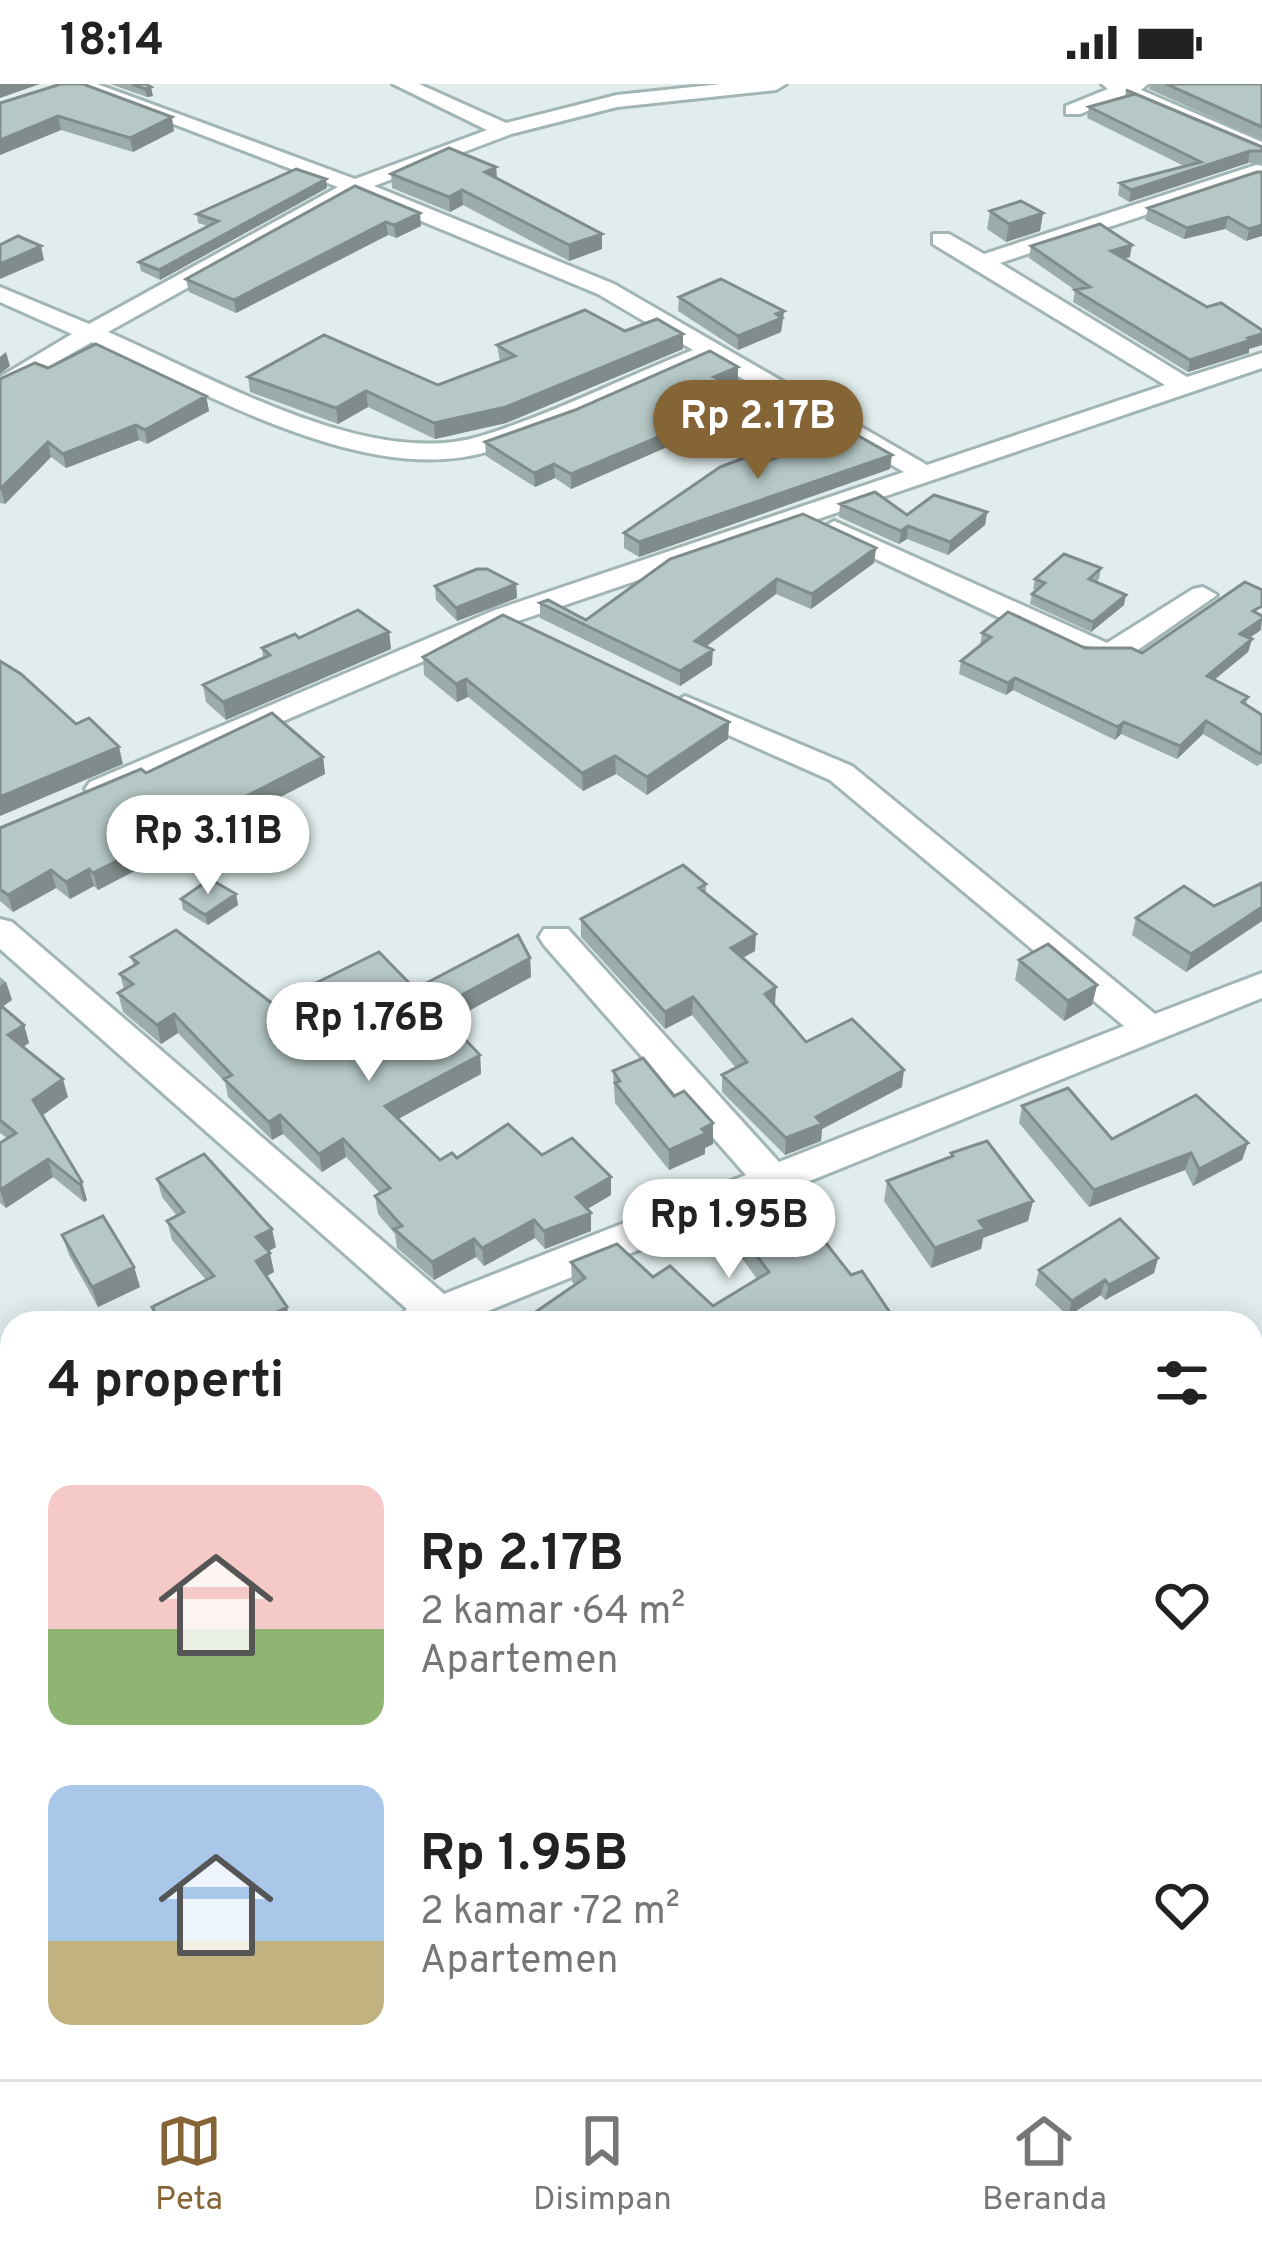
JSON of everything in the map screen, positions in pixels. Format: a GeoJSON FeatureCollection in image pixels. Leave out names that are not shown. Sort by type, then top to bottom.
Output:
{"type":"FeatureCollection","features":[{"type":"Feature","properties":{"kind":"street"},"geometry":{"type":"LineString","coordinates":[[403,84],[504,130]]}},
{"type":"Feature","properties":{"kind":"street"},"geometry":{"type":"LineString","coordinates":[[0,387],[199,269],[355,186],[504,130],[617,101],[776,84]]}},
{"type":"Feature","properties":{"kind":"street"},"geometry":{"type":"LineString","coordinates":[[69,86],[355,186],[606,289],[925,474]]}},
{"type":"Feature","properties":{"kind":"street"},"geometry":{"type":"LineString","coordinates":[[1073,110],[1125,86],[1261,163]]}},
{"type":"Feature","properties":{"kind":"street"},"geometry":{"type":"LineString","coordinates":[[982,262],[1261,163]]}},
{"type":"Feature","properties":{"kind":"street"},"geometry":{"type":"LineString","coordinates":[[941,238],[1184,386]]}},
{"type":"Feature","properties":{"kind":"street"},"geometry":{"type":"LineString","coordinates":[[0,294],[313,430],[406,454],[482,446],[713,350]]}},
{"type":"Feature","properties":{"kind":"street"},"geometry":{"type":"LineString","coordinates":[[84,796],[505,616],[1262,360]]}},
{"type":"Feature","properties":{"kind":"street"},"geometry":{"type":"LineString","coordinates":[[803,514],[1094,650],[1119,650],[1203,595]]}},
{"type":"Feature","properties":{"kind":"street"},"geometry":{"type":"LineString","coordinates":[[505,616],[543,636]]}},
{"type":"Feature","properties":{"kind":"street"},"geometry":{"type":"LineString","coordinates":[[661,694],[841,773],[1152,1030]]}},
{"type":"Feature","properties":{"kind":"street"},"geometry":{"type":"LineString","coordinates":[[0,930],[425,1311]]}},
{"type":"Feature","properties":{"kind":"street"},"geometry":{"type":"LineString","coordinates":[[556,938],[774,1182]]}},
{"type":"Feature","properties":{"kind":"street"},"geometry":{"type":"LineString","coordinates":[[454,1311],[1262,985]]}},
{"type":"Feature","properties":{"kind":"building"},"geometry":{"type":"Polygon","coordinates":[[[61,84],[83,84],[172,117],[130,138],[58,116],[0,140],[0,103],[61,84]]]}},
{"type":"Feature","properties":{"kind":"building"},"geometry":{"type":"Polygon","coordinates":[[[1166,84],[1262,84],[1262,127],[1166,84]]]}},
{"type":"Feature","properties":{"kind":"building"},"geometry":{"type":"Polygon","coordinates":[[[1126,90],[1262,147],[1262,151],[1131,190],[1120,183],[1201,162],[1089,107],[1135,94],[1126,90]]]}},
{"type":"Feature","properties":{"kind":"building"},"geometry":{"type":"Polygon","coordinates":[[[449,148],[496,167],[485,172],[602,234],[569,245],[462,190],[449,197],[391,174],[449,148]]]}},
{"type":"Feature","properties":{"kind":"building"},"geometry":{"type":"Polygon","coordinates":[[[296,169],[326,179],[159,270],[139,262],[218,221],[197,214],[296,169]]]}},
{"type":"Feature","properties":{"kind":"building"},"geometry":{"type":"Polygon","coordinates":[[[1262,172],[1262,225],[1249,229],[1228,217],[1187,228],[1148,208],[1262,172]]]}},
{"type":"Feature","properties":{"kind":"building"},"geometry":{"type":"Polygon","coordinates":[[[355,186],[420,213],[394,225],[386,222],[234,300],[186,279],[355,186]]]}},
{"type":"Feature","properties":{"kind":"building"},"geometry":{"type":"Polygon","coordinates":[[[1021,201],[1043,213],[1009,224],[990,211],[1021,201]]]}},
{"type":"Feature","properties":{"kind":"building"},"geometry":{"type":"Polygon","coordinates":[[[1100,224],[1132,245],[1111,251],[1207,307],[1221,303],[1262,334],[1190,360],[1075,290],[1090,287],[1031,246],[1100,224]]]}},
{"type":"Feature","properties":{"kind":"building"},"geometry":{"type":"Polygon","coordinates":[[[18,236],[41,246],[0,264],[0,245],[18,236]]]}},
{"type":"Feature","properties":{"kind":"building"},"geometry":{"type":"Polygon","coordinates":[[[721,279],[784,311],[776,314],[782,318],[738,336],[679,297],[721,279]]]}},
{"type":"Feature","properties":{"kind":"building"},"geometry":{"type":"Polygon","coordinates":[[[585,310],[625,331],[657,319],[683,334],[506,407],[434,423],[366,391],[336,408],[248,377],[324,335],[438,385],[515,356],[497,345],[585,310]]]}},
{"type":"Feature","properties":{"kind":"building"},"geometry":{"type":"Polygon","coordinates":[[[96,344],[206,396],[145,430],[136,425],[63,454],[48,442],[0,489],[0,379],[35,363],[48,368],[96,344]]]}},
{"type":"Feature","properties":{"kind":"building"},"geometry":{"type":"Polygon","coordinates":[[[710,351],[738,367],[714,377],[730,386],[681,412],[691,418],[663,431],[668,433],[571,474],[554,464],[534,473],[485,442],[575,410],[710,351]]]}},
{"type":"Feature","properties":{"kind":"building"},"geometry":{"type":"Polygon","coordinates":[[[850,431],[892,455],[639,542],[624,533],[720,467],[754,454],[764,462],[850,431]]]}},
{"type":"Feature","properties":{"kind":"building"},"geometry":{"type":"Polygon","coordinates":[[[875,492],[907,515],[934,495],[987,512],[950,542],[908,526],[901,531],[840,504],[875,492]]]}},
{"type":"Feature","properties":{"kind":"building"},"geometry":{"type":"Polygon","coordinates":[[[803,514],[876,548],[812,594],[777,579],[695,641],[713,650],[680,671],[540,603],[548,600],[586,620],[670,559],[803,514]]]}},
{"type":"Feature","properties":{"kind":"building"},"geometry":{"type":"Polygon","coordinates":[[[1064,554],[1101,568],[1089,579],[1126,595],[1093,622],[1032,594],[1045,583],[1035,579],[1064,554]]]}},
{"type":"Feature","properties":{"kind":"building"},"geometry":{"type":"Polygon","coordinates":[[[477,569],[516,584],[456,608],[435,586],[477,569]]]}},
{"type":"Feature","properties":{"kind":"building"},"geometry":{"type":"Polygon","coordinates":[[[1245,582],[1262,590],[1262,606],[1253,611],[1262,619],[1240,634],[1252,639],[1207,676],[1248,697],[1242,702],[1262,715],[1260,754],[1206,721],[1180,746],[1124,722],[1118,727],[1015,678],[1008,683],[961,661],[991,637],[982,633],[1008,612],[1085,648],[1131,648],[1142,653],[1245,582]]]}},
{"type":"Feature","properties":{"kind":"building"},"geometry":{"type":"Polygon","coordinates":[[[358,610],[389,632],[223,702],[203,685],[270,655],[262,648],[295,634],[299,638],[358,610]]]}},
{"type":"Feature","properties":{"kind":"building"},"geometry":{"type":"Polygon","coordinates":[[[503,615],[729,722],[647,777],[615,756],[582,773],[466,679],[456,684],[423,657],[503,615]]]}},
{"type":"Feature","properties":{"kind":"building"},"geometry":{"type":"Polygon","coordinates":[[[0,661],[76,724],[89,718],[119,747],[0,797],[0,661]]]}},
{"type":"Feature","properties":{"kind":"building"},"geometry":{"type":"Polygon","coordinates":[[[272,713],[323,757],[217,811],[203,799],[149,821],[165,836],[93,873],[89,869],[66,882],[51,870],[8,895],[0,889],[0,828],[141,769],[146,773],[272,713]]]}},
{"type":"Feature","properties":{"kind":"building"},"geometry":{"type":"Polygon","coordinates":[[[683,865],[706,884],[699,888],[756,934],[731,948],[776,987],[765,994],[806,1042],[852,1019],[904,1070],[816,1117],[822,1124],[786,1138],[722,1075],[747,1062],[693,997],[665,1012],[581,919],[683,865]]]}},
{"type":"Feature","properties":{"kind":"building"},"geometry":{"type":"Polygon","coordinates":[[[210,879],[236,894],[205,915],[181,899],[210,879]]]}},
{"type":"Feature","properties":{"kind":"building"},"geometry":{"type":"Polygon","coordinates":[[[1262,883],[1262,907],[1191,954],[1136,918],[1184,886],[1214,906],[1262,883]]]}},
{"type":"Feature","properties":{"kind":"building"},"geometry":{"type":"Polygon","coordinates":[[[176,930],[273,1004],[379,952],[415,989],[518,935],[530,958],[436,1009],[480,1055],[385,1106],[440,1160],[452,1153],[457,1158],[508,1124],[542,1155],[572,1138],[611,1177],[576,1197],[591,1213],[544,1231],[534,1220],[482,1248],[474,1239],[432,1262],[394,1229],[402,1226],[375,1196],[390,1188],[343,1139],[319,1154],[280,1115],[269,1122],[224,1079],[232,1075],[174,1014],[157,1025],[118,993],[133,984],[120,974],[138,963],[131,957],[176,930]]]}},
{"type":"Feature","properties":{"kind":"building"},"geometry":{"type":"Polygon","coordinates":[[[1048,944],[1097,985],[1068,1001],[1019,960],[1048,944]]]}},
{"type":"Feature","properties":{"kind":"building"},"geometry":{"type":"Polygon","coordinates":[[[0,1005],[24,1025],[8,1035],[63,1079],[33,1100],[79,1184],[48,1159],[0,1190],[0,1143],[16,1133],[0,1120],[0,1005]]]}},
{"type":"Feature","properties":{"kind":"building"},"geometry":{"type":"Polygon","coordinates":[[[643,1058],[674,1096],[684,1091],[713,1123],[702,1129],[706,1133],[669,1150],[615,1083],[620,1081],[613,1071],[643,1058]]]}},
{"type":"Feature","properties":{"kind":"building"},"geometry":{"type":"Polygon","coordinates":[[[1068,1088],[1112,1139],[1196,1095],[1248,1143],[1199,1169],[1191,1153],[1094,1190],[1022,1106],[1068,1088]]]}},
{"type":"Feature","properties":{"kind":"building"},"geometry":{"type":"Polygon","coordinates":[[[987,1141],[1033,1201],[979,1221],[985,1229],[935,1248],[887,1181],[987,1141]]]}},
{"type":"Feature","properties":{"kind":"building"},"geometry":{"type":"Polygon","coordinates":[[[204,1154],[272,1229],[256,1237],[270,1253],[256,1261],[287,1307],[279,1311],[154,1311],[152,1307],[214,1276],[167,1221],[184,1212],[157,1179],[204,1154]]]}},
{"type":"Feature","properties":{"kind":"building"},"geometry":{"type":"Polygon","coordinates":[[[782,1187],[851,1275],[862,1271],[889,1311],[537,1311],[585,1278],[571,1262],[617,1244],[653,1277],[670,1266],[713,1306],[769,1272],[724,1212],[782,1187]]]}},
{"type":"Feature","properties":{"kind":"building"},"geometry":{"type":"Polygon","coordinates":[[[103,1216],[134,1267],[92,1287],[62,1235],[103,1216]]]}},
{"type":"Feature","properties":{"kind":"building"},"geometry":{"type":"Polygon","coordinates":[[[1120,1219],[1158,1258],[1109,1285],[1105,1280],[1072,1301],[1039,1270],[1120,1219]]]}}]}
